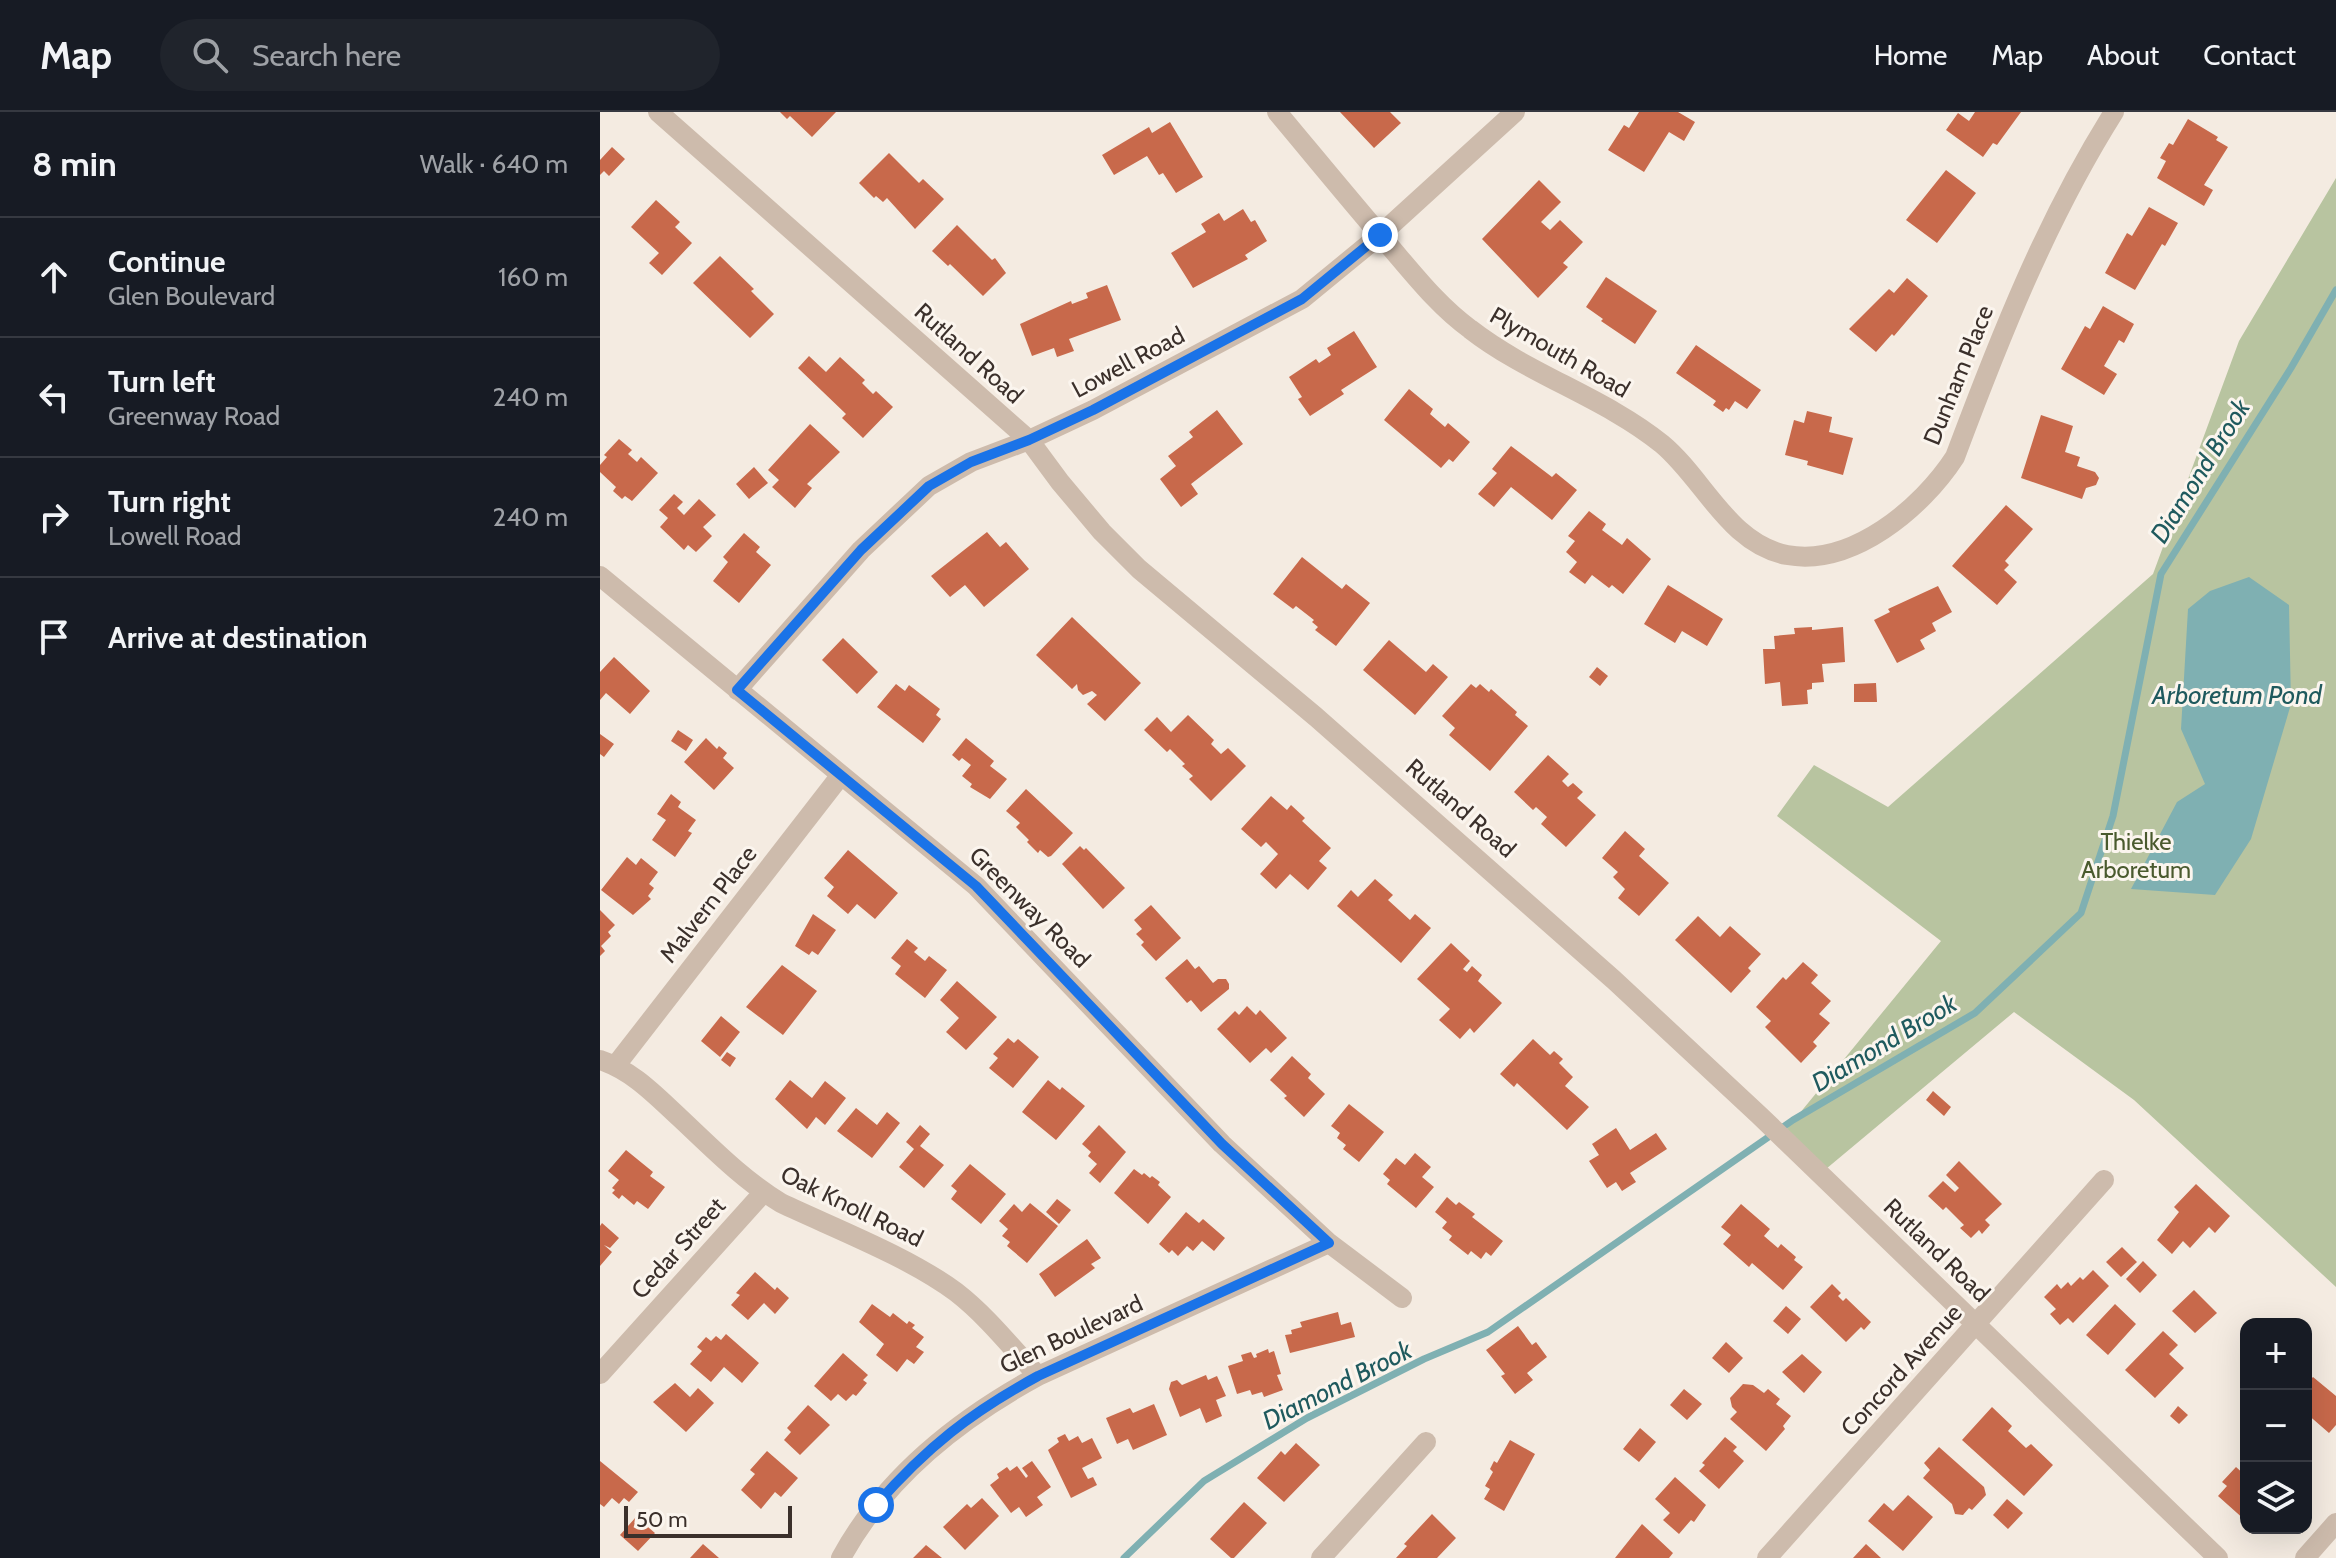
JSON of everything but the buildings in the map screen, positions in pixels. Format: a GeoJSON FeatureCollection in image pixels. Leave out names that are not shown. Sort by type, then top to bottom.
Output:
{"type":"FeatureCollection","features":[{"type":"Feature","properties":{"kind":"street","name":"Rutland Road"},"geometry":{"type":"LineString","coordinates":[[658,112],[1029,440],[1094,522],[1139,569],[1339,737],[1603,970],[1759,1115],[2218,1558]]}},
{"type":"Feature","properties":{"kind":"street","name":"Plymouth Road"},"geometry":{"type":"LineString","coordinates":[[1277,112],[1430,294],[1468,328],[1504,353],[1651,436],[1693,474],[1730,521]]}},
{"type":"Feature","properties":{"kind":"street","name":"Lowell Road"},"geometry":{"type":"LineString","coordinates":[[737,690],[861,550],[929,486],[971,462],[1029,440],[1093,410],[1302,299],[1380,235],[1515,112]]}},
{"type":"Feature","properties":{"kind":"street","name":"Dunham Place"},"geometry":{"type":"LineString","coordinates":[[1730,521],[1763,547],[1807,557],[1830,555],[1851,547],[1903,515],[1939,483],[1955,457],[2003,332],[2049,229],[2088,153],[2114,112]]}},
{"type":"Feature","properties":{"kind":"street","name":"Greenway Road"},"geometry":{"type":"LineString","coordinates":[[600,576],[976,886],[1222,1144],[1329,1243],[1402,1298]]}},
{"type":"Feature","properties":{"kind":"street","name":"Malvern Place"},"geometry":{"type":"LineString","coordinates":[[608,1062],[841,775]]}},
{"type":"Feature","properties":{"kind":"street","name":"Oak Knoll Road"},"geometry":{"type":"LineString","coordinates":[[608,1062],[634,1075],[763,1193],[924,1272],[957,1293],[982,1315],[1038,1376]]}},
{"type":"Feature","properties":{"kind":"street","name":"Concord Avenue"},"geometry":{"type":"LineString","coordinates":[[1767,1558],[2104,1180]]}},
{"type":"Feature","properties":{"kind":"street","name":"Cedar Street"},"geometry":{"type":"LineString","coordinates":[[600,1374],[763,1193]]}},
{"type":"Feature","properties":{"kind":"street","name":"Glen Boulevard"},"geometry":{"type":"LineString","coordinates":[[841,1558],[876,1505],[913,1463],[982,1408],[1038,1376],[1329,1243]]}},
{"type":"Feature","properties":{"kind":"street"},"geometry":{"type":"LineString","coordinates":[[1321,1558],[1426,1442]]}},
{"type":"Feature","properties":{"kind":"street"},"geometry":{"type":"LineString","coordinates":[[2305,1558],[2336,1523]]}},
{"type":"Feature","properties":{"kind":"green space","name":"Thielke Arboretum"},"geometry":{"type":"Polygon","coordinates":[[[2336,178],[2336,1287],[2134,1100],[2014,1012],[1820,1174],[1781,1136],[1941,941],[1777,816],[1814,765],[1888,807],[2153,574],[2239,341],[2336,178]]]}},
{"type":"Feature","properties":{"kind":"water","name":"Arboretum Pond"},"geometry":{"type":"Polygon","coordinates":[[[2249,577],[2289,605],[2291,704],[2251,839],[2215,895],[2131,889],[2177,802],[2205,784],[2181,729],[2188,609],[2210,591],[2249,577]]]}},
{"type":"Feature","properties":{"kind":"waterway","name":"Diamond Brook"},"geometry":{"type":"LineString","coordinates":[[1124,1558],[1204,1481],[1307,1418],[1424,1359],[1488,1332],[1793,1120],[1975,1013],[2081,913],[2113,816],[2161,574],[2291,368],[2336,290]]}},
{"type":"Feature","properties":{"kind":"route"},"geometry":{"type":"LineString","coordinates":[[876,1505],[913,1463],[994,1400],[1038,1376],[1329,1243],[1222,1144],[976,886],[737,690],[861,550],[929,486],[971,462],[1029,440],[1093,410],[1302,299],[1380,235]]}}]}
